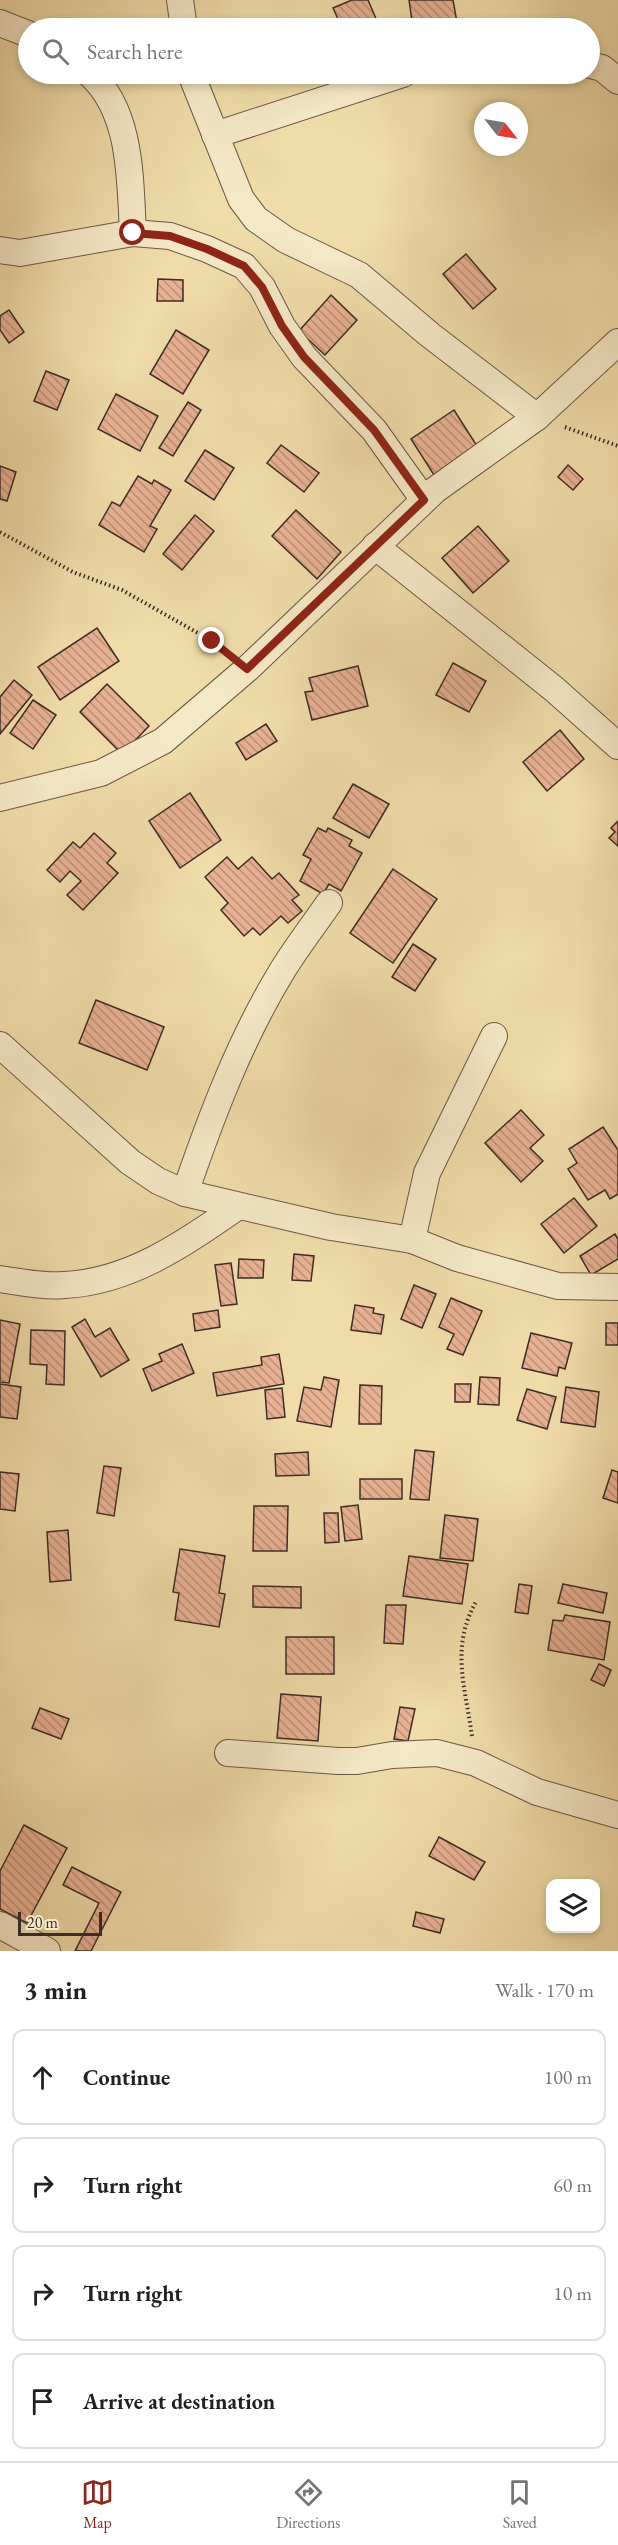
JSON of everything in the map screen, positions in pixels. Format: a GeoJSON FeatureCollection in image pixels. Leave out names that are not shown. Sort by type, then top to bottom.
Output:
{"type":"FeatureCollection","features":[{"type":"Feature","properties":{"kind":"street"},"geometry":{"type":"LineString","coordinates":[[180,0],[183,18]]}},
{"type":"Feature","properties":{"kind":"street"},"geometry":{"type":"LineString","coordinates":[[0,23],[18,29]]}},
{"type":"Feature","properties":{"kind":"street"},"geometry":{"type":"LineString","coordinates":[[600,68],[618,81]]}},
{"type":"Feature","properties":{"kind":"street"},"geometry":{"type":"LineString","coordinates":[[99,84],[116,111],[129,165],[133,233]]}},
{"type":"Feature","properties":{"kind":"street"},"geometry":{"type":"LineString","coordinates":[[195,84],[241,199],[256,219],[286,240],[359,274],[430,335],[537,417]]}},
{"type":"Feature","properties":{"kind":"street"},"geometry":{"type":"LineString","coordinates":[[215,135],[372,84]]}},
{"type":"Feature","properties":{"kind":"street"},"geometry":{"type":"LineString","coordinates":[[0,250],[20,253],[133,233],[170,236],[207,249],[244,266],[262,287],[282,326],[304,357],[374,430],[424,500]]}},
{"type":"Feature","properties":{"kind":"street"},"geometry":{"type":"LineString","coordinates":[[0,798],[100,773],[147,751],[170,736],[247,669],[424,500],[473,461],[537,417],[618,342]]}},
{"type":"Feature","properties":{"kind":"street"},"geometry":{"type":"LineString","coordinates":[[375,546],[554,689],[618,746]]}},
{"type":"Feature","properties":{"kind":"street"},"geometry":{"type":"LineString","coordinates":[[185,1193],[219,1101],[252,1025],[282,970],[329,903]]}},
{"type":"Feature","properties":{"kind":"street"},"geometry":{"type":"LineString","coordinates":[[412,1240],[427,1173],[494,1036]]}},
{"type":"Feature","properties":{"kind":"street"},"geometry":{"type":"LineString","coordinates":[[0,1045],[130,1162],[158,1181],[185,1193],[237,1207],[331,1227],[412,1240],[457,1258],[558,1286],[618,1287]]}},
{"type":"Feature","properties":{"kind":"street"},"geometry":{"type":"LineString","coordinates":[[0,1279],[62,1286],[92,1282],[124,1273],[164,1255],[237,1207]]}},
{"type":"Feature","properties":{"kind":"street"},"geometry":{"type":"LineString","coordinates":[[228,1753],[357,1761],[392,1755],[437,1753],[476,1764],[537,1792],[618,1815]]}},
{"type":"Feature","properties":{"kind":"street"},"geometry":{"type":"LineString","coordinates":[[0,1925],[47,1951]]}},
{"type":"Feature","properties":{"kind":"path"},"geometry":{"type":"LineString","coordinates":[[537,417],[618,446]]}},
{"type":"Feature","properties":{"kind":"path"},"geometry":{"type":"LineString","coordinates":[[0,532],[73,572],[122,590],[171,617],[212,641],[247,669]]}},
{"type":"Feature","properties":{"kind":"path"},"geometry":{"type":"LineString","coordinates":[[476,1764],[461,1676],[460,1652],[466,1619],[477,1600]]}},
{"type":"Feature","properties":{"kind":"building"},"geometry":{"type":"Polygon","coordinates":[[[352,0],[368,0],[376,18],[338,18],[333,8],[352,0]]]}},
{"type":"Feature","properties":{"kind":"building"},"geometry":{"type":"Polygon","coordinates":[[[409,0],[453,0],[456,18],[412,18],[409,0]]]}},
{"type":"Feature","properties":{"kind":"building"},"geometry":{"type":"Polygon","coordinates":[[[466,254],[496,289],[473,309],[443,274],[466,254]]]}},
{"type":"Feature","properties":{"kind":"building"},"geometry":{"type":"Polygon","coordinates":[[[158,279],[183,280],[183,301],[157,301],[158,279]]]}},
{"type":"Feature","properties":{"kind":"building"},"geometry":{"type":"Polygon","coordinates":[[[331,295],[357,320],[325,355],[299,331],[331,295]]]}},
{"type":"Feature","properties":{"kind":"building"},"geometry":{"type":"Polygon","coordinates":[[[9,310],[24,332],[9,343],[0,330],[0,316],[9,310]]]}},
{"type":"Feature","properties":{"kind":"building"},"geometry":{"type":"Polygon","coordinates":[[[176,330],[209,350],[183,394],[150,374],[176,330]]]}},
{"type":"Feature","properties":{"kind":"building"},"geometry":{"type":"Polygon","coordinates":[[[46,371],[69,380],[57,410],[34,401],[46,371]]]}},
{"type":"Feature","properties":{"kind":"building"},"geometry":{"type":"Polygon","coordinates":[[[116,394],[158,416],[140,451],[98,429],[116,394]]]}},
{"type":"Feature","properties":{"kind":"building"},"geometry":{"type":"Polygon","coordinates":[[[188,402],[201,410],[173,456],[159,448],[188,402]]]}},
{"type":"Feature","properties":{"kind":"building"},"geometry":{"type":"Polygon","coordinates":[[[454,410],[477,446],[434,475],[411,439],[454,410]]]}},
{"type":"Feature","properties":{"kind":"building"},"geometry":{"type":"Polygon","coordinates":[[[281,445],[319,473],[304,492],[267,463],[281,445]]]}},
{"type":"Feature","properties":{"kind":"building"},"geometry":{"type":"Polygon","coordinates":[[[205,450],[234,468],[214,500],[185,481],[205,450]]]}},
{"type":"Feature","properties":{"kind":"building"},"geometry":{"type":"Polygon","coordinates":[[[568,465],[583,479],[573,490],[558,477],[568,465]]]}},
{"type":"Feature","properties":{"kind":"building"},"geometry":{"type":"Polygon","coordinates":[[[0,466],[16,472],[7,501],[0,499],[0,466]]]}},
{"type":"Feature","properties":{"kind":"building"},"geometry":{"type":"Polygon","coordinates":[[[138,476],[152,484],[154,480],[171,490],[150,526],[157,529],[144,552],[99,525],[112,502],[120,506],[138,476]]]}},
{"type":"Feature","properties":{"kind":"building"},"geometry":{"type":"Polygon","coordinates":[[[296,510],[341,552],[317,579],[272,536],[296,510]]]}},
{"type":"Feature","properties":{"kind":"building"},"geometry":{"type":"Polygon","coordinates":[[[195,515],[214,531],[182,570],[163,554],[195,515]]]}},
{"type":"Feature","properties":{"kind":"building"},"geometry":{"type":"Polygon","coordinates":[[[478,526],[509,561],[473,593],[442,558],[478,526]]]}},
{"type":"Feature","properties":{"kind":"building"},"geometry":{"type":"Polygon","coordinates":[[[97,628],[119,661],[60,700],[38,667],[97,628]]]}},
{"type":"Feature","properties":{"kind":"building"},"geometry":{"type":"Polygon","coordinates":[[[453,663],[486,681],[469,712],[436,695],[453,663]]]}},
{"type":"Feature","properties":{"kind":"building"},"geometry":{"type":"Polygon","coordinates":[[[358,666],[368,706],[312,720],[305,692],[313,691],[309,678],[358,666]]]}},
{"type":"Feature","properties":{"kind":"building"},"geometry":{"type":"Polygon","coordinates":[[[14,680],[32,695],[0,734],[0,697],[14,680]]]}},
{"type":"Feature","properties":{"kind":"building"},"geometry":{"type":"Polygon","coordinates":[[[107,684],[149,726],[122,754],[80,712],[107,684]]]}},
{"type":"Feature","properties":{"kind":"building"},"geometry":{"type":"Polygon","coordinates":[[[33,700],[56,715],[33,749],[10,733],[33,700]]]}},
{"type":"Feature","properties":{"kind":"building"},"geometry":{"type":"Polygon","coordinates":[[[266,724],[277,741],[246,760],[236,743],[266,724]]]}},
{"type":"Feature","properties":{"kind":"building"},"geometry":{"type":"Polygon","coordinates":[[[560,730],[584,759],[547,791],[523,762],[560,730]]]}},
{"type":"Feature","properties":{"kind":"building"},"geometry":{"type":"Polygon","coordinates":[[[353,784],[389,804],[369,838],[333,818],[353,784]]]}},
{"type":"Feature","properties":{"kind":"building"},"geometry":{"type":"Polygon","coordinates":[[[190,793],[221,840],[180,868],[149,821],[190,793]]]}},
{"type":"Feature","properties":{"kind":"building"},"geometry":{"type":"Polygon","coordinates":[[[618,821],[618,846],[609,838],[615,832],[611,828],[618,821]]]}},
{"type":"Feature","properties":{"kind":"building"},"geometry":{"type":"Polygon","coordinates":[[[318,828],[326,832],[328,828],[352,840],[349,846],[362,853],[341,891],[329,884],[323,894],[300,881],[311,859],[303,855],[318,828]]]}},
{"type":"Feature","properties":{"kind":"building"},"geometry":{"type":"Polygon","coordinates":[[[94,833],[116,853],[107,863],[118,873],[83,910],[67,895],[81,881],[70,871],[60,882],[47,870],[73,842],[80,848],[94,833]]]}},
{"type":"Feature","properties":{"kind":"building"},"geometry":{"type":"Polygon","coordinates":[[[227,857],[238,869],[252,857],[272,879],[279,873],[299,895],[292,900],[302,911],[288,923],[281,916],[260,935],[253,928],[244,936],[221,910],[228,903],[205,877],[227,857]]]}},
{"type":"Feature","properties":{"kind":"building"},"geometry":{"type":"Polygon","coordinates":[[[393,869],[437,899],[393,963],[350,933],[393,869]]]}},
{"type":"Feature","properties":{"kind":"building"},"geometry":{"type":"Polygon","coordinates":[[[413,944],[436,959],[415,991],[392,977],[413,944]]]}},
{"type":"Feature","properties":{"kind":"building"},"geometry":{"type":"Polygon","coordinates":[[[96,1000],[164,1027],[147,1070],[79,1043],[96,1000]]]}},
{"type":"Feature","properties":{"kind":"building"},"geometry":{"type":"Polygon","coordinates":[[[521,1110],[544,1135],[530,1148],[543,1161],[521,1182],[485,1143],[521,1110]]]}},
{"type":"Feature","properties":{"kind":"building"},"geometry":{"type":"Polygon","coordinates":[[[603,1127],[618,1150],[618,1194],[610,1199],[605,1190],[588,1200],[568,1169],[577,1163],[569,1149],[603,1127]]]}},
{"type":"Feature","properties":{"kind":"building"},"geometry":{"type":"Polygon","coordinates":[[[574,1198],[597,1226],[564,1253],[541,1224],[574,1198]]]}},
{"type":"Feature","properties":{"kind":"building"},"geometry":{"type":"Polygon","coordinates":[[[615,1234],[618,1239],[618,1259],[591,1275],[580,1256],[615,1234]]]}},
{"type":"Feature","properties":{"kind":"building"},"geometry":{"type":"Polygon","coordinates":[[[294,1254],[314,1256],[311,1281],[292,1280],[294,1254]]]}},
{"type":"Feature","properties":{"kind":"building"},"geometry":{"type":"Polygon","coordinates":[[[239,1259],[264,1260],[263,1278],[238,1278],[239,1259]]]}},
{"type":"Feature","properties":{"kind":"building"},"geometry":{"type":"Polygon","coordinates":[[[231,1263],[237,1304],[221,1306],[215,1265],[231,1263]]]}},
{"type":"Feature","properties":{"kind":"building"},"geometry":{"type":"Polygon","coordinates":[[[414,1285],[436,1294],[422,1328],[401,1319],[414,1285]]]}},
{"type":"Feature","properties":{"kind":"building"},"geometry":{"type":"Polygon","coordinates":[[[451,1298],[482,1311],[463,1355],[447,1349],[454,1334],[439,1327],[451,1298]]]}},
{"type":"Feature","properties":{"kind":"building"},"geometry":{"type":"Polygon","coordinates":[[[355,1305],[374,1308],[373,1313],[384,1315],[381,1334],[351,1330],[355,1305]]]}},
{"type":"Feature","properties":{"kind":"building"},"geometry":{"type":"Polygon","coordinates":[[[218,1310],[220,1327],[195,1331],[193,1314],[218,1310]]]}},
{"type":"Feature","properties":{"kind":"building"},"geometry":{"type":"Polygon","coordinates":[[[85,1319],[95,1337],[110,1328],[129,1360],[101,1377],[72,1327],[85,1319]]]}},
{"type":"Feature","properties":{"kind":"building"},"geometry":{"type":"Polygon","coordinates":[[[0,1320],[20,1324],[9,1383],[0,1382],[0,1320]]]}},
{"type":"Feature","properties":{"kind":"building"},"geometry":{"type":"Polygon","coordinates":[[[606,1323],[618,1323],[618,1345],[606,1345],[606,1323]]]}},
{"type":"Feature","properties":{"kind":"building"},"geometry":{"type":"Polygon","coordinates":[[[31,1330],[65,1331],[64,1385],[46,1384],[47,1365],[30,1364],[31,1330]]]}},
{"type":"Feature","properties":{"kind":"building"},"geometry":{"type":"Polygon","coordinates":[[[531,1333],[572,1343],[565,1369],[559,1367],[557,1376],[522,1368],[531,1333]]]}},
{"type":"Feature","properties":{"kind":"building"},"geometry":{"type":"Polygon","coordinates":[[[182,1344],[194,1373],[152,1391],[143,1369],[162,1361],[159,1354],[182,1344]]]}},
{"type":"Feature","properties":{"kind":"building"},"geometry":{"type":"Polygon","coordinates":[[[279,1354],[284,1384],[217,1396],[213,1373],[262,1365],[261,1357],[279,1354]]]}},
{"type":"Feature","properties":{"kind":"building"},"geometry":{"type":"Polygon","coordinates":[[[324,1377],[339,1380],[331,1427],[297,1421],[304,1387],[321,1390],[324,1377]]]}},
{"type":"Feature","properties":{"kind":"building"},"geometry":{"type":"Polygon","coordinates":[[[480,1377],[500,1378],[499,1405],[478,1404],[480,1377]]]}},
{"type":"Feature","properties":{"kind":"building"},"geometry":{"type":"Polygon","coordinates":[[[0,1384],[21,1387],[17,1419],[0,1417],[0,1384]]]}},
{"type":"Feature","properties":{"kind":"building"},"geometry":{"type":"Polygon","coordinates":[[[455,1384],[471,1384],[470,1402],[455,1402],[455,1384]]]}},
{"type":"Feature","properties":{"kind":"building"},"geometry":{"type":"Polygon","coordinates":[[[360,1385],[382,1386],[381,1424],[359,1424],[360,1385]]]}},
{"type":"Feature","properties":{"kind":"building"},"geometry":{"type":"Polygon","coordinates":[[[566,1387],[599,1392],[595,1427],[561,1422],[566,1387]]]}},
{"type":"Feature","properties":{"kind":"building"},"geometry":{"type":"Polygon","coordinates":[[[282,1388],[285,1417],[267,1419],[265,1390],[282,1388]]]}},
{"type":"Feature","properties":{"kind":"building"},"geometry":{"type":"Polygon","coordinates":[[[527,1389],[556,1397],[547,1429],[517,1420],[527,1389]]]}},
{"type":"Feature","properties":{"kind":"building"},"geometry":{"type":"Polygon","coordinates":[[[415,1450],[434,1452],[429,1500],[410,1499],[415,1450]]]}},
{"type":"Feature","properties":{"kind":"building"},"geometry":{"type":"Polygon","coordinates":[[[308,1452],[309,1475],[276,1476],[275,1454],[308,1452]]]}},
{"type":"Feature","properties":{"kind":"building"},"geometry":{"type":"Polygon","coordinates":[[[104,1466],[121,1468],[114,1516],[97,1513],[104,1466]]]}},
{"type":"Feature","properties":{"kind":"building"},"geometry":{"type":"Polygon","coordinates":[[[612,1470],[618,1472],[618,1503],[603,1498],[612,1470]]]}},
{"type":"Feature","properties":{"kind":"building"},"geometry":{"type":"Polygon","coordinates":[[[0,1472],[19,1474],[15,1511],[0,1509],[0,1472]]]}},
{"type":"Feature","properties":{"kind":"building"},"geometry":{"type":"Polygon","coordinates":[[[360,1479],[402,1479],[402,1499],[360,1499],[360,1479]]]}},
{"type":"Feature","properties":{"kind":"building"},"geometry":{"type":"Polygon","coordinates":[[[358,1505],[362,1539],[345,1541],[341,1507],[358,1505]]]}},
{"type":"Feature","properties":{"kind":"building"},"geometry":{"type":"Polygon","coordinates":[[[254,1506],[288,1506],[287,1551],[253,1551],[254,1506]]]}},
{"type":"Feature","properties":{"kind":"building"},"geometry":{"type":"Polygon","coordinates":[[[324,1513],[338,1513],[339,1542],[325,1543],[324,1513]]]}},
{"type":"Feature","properties":{"kind":"building"},"geometry":{"type":"Polygon","coordinates":[[[445,1515],[478,1519],[473,1561],[440,1558],[445,1515]]]}},
{"type":"Feature","properties":{"kind":"building"},"geometry":{"type":"Polygon","coordinates":[[[68,1530],[71,1580],[50,1582],[47,1532],[68,1530]]]}},
{"type":"Feature","properties":{"kind":"building"},"geometry":{"type":"Polygon","coordinates":[[[180,1549],[225,1556],[219,1593],[225,1594],[219,1627],[175,1620],[179,1593],[173,1592],[180,1549]]]}},
{"type":"Feature","properties":{"kind":"building"},"geometry":{"type":"Polygon","coordinates":[[[409,1556],[468,1564],[462,1604],[403,1596],[409,1556]]]}},
{"type":"Feature","properties":{"kind":"building"},"geometry":{"type":"Polygon","coordinates":[[[519,1584],[532,1586],[528,1614],[515,1612],[519,1584]]]}},
{"type":"Feature","properties":{"kind":"building"},"geometry":{"type":"Polygon","coordinates":[[[563,1584],[607,1593],[603,1613],[558,1603],[563,1584]]]}},
{"type":"Feature","properties":{"kind":"building"},"geometry":{"type":"Polygon","coordinates":[[[253,1586],[301,1587],[301,1608],[253,1607],[253,1586]]]}},
{"type":"Feature","properties":{"kind":"building"},"geometry":{"type":"Polygon","coordinates":[[[386,1605],[406,1605],[403,1644],[384,1643],[386,1605]]]}},
{"type":"Feature","properties":{"kind":"building"},"geometry":{"type":"Polygon","coordinates":[[[565,1615],[610,1622],[604,1660],[548,1650],[553,1620],[563,1621],[565,1615]]]}},
{"type":"Feature","properties":{"kind":"building"},"geometry":{"type":"Polygon","coordinates":[[[286,1637],[334,1637],[334,1674],[286,1674],[286,1637]]]}},
{"type":"Feature","properties":{"kind":"building"},"geometry":{"type":"Polygon","coordinates":[[[599,1664],[611,1670],[604,1686],[591,1680],[599,1664]]]}},
{"type":"Feature","properties":{"kind":"building"},"geometry":{"type":"Polygon","coordinates":[[[281,1694],[321,1697],[318,1741],[277,1738],[281,1694]]]}},
{"type":"Feature","properties":{"kind":"building"},"geometry":{"type":"Polygon","coordinates":[[[400,1707],[415,1709],[408,1741],[394,1739],[400,1707]]]}},
{"type":"Feature","properties":{"kind":"building"},"geometry":{"type":"Polygon","coordinates":[[[40,1708],[69,1719],[61,1739],[32,1728],[40,1708]]]}},
{"type":"Feature","properties":{"kind":"building"},"geometry":{"type":"Polygon","coordinates":[[[24,1825],[67,1848],[27,1923],[0,1909],[0,1871],[24,1825]]]}},
{"type":"Feature","properties":{"kind":"building"},"geometry":{"type":"Polygon","coordinates":[[[439,1837],[485,1862],[474,1880],[429,1856],[439,1837]]]}},
{"type":"Feature","properties":{"kind":"building"},"geometry":{"type":"Polygon","coordinates":[[[72,1867],[121,1892],[91,1951],[75,1951],[99,1903],[63,1885],[72,1867]]]}},
{"type":"Feature","properties":{"kind":"building"},"geometry":{"type":"Polygon","coordinates":[[[416,1912],[444,1919],[440,1933],[413,1926],[416,1912]]]}},
{"type":"Feature","properties":{"kind":"route"},"geometry":{"type":"LineString","coordinates":[[133,233],[170,236],[207,249],[244,266],[262,287],[282,326],[304,357],[374,430],[424,500],[247,669],[212,641]]}}]}
